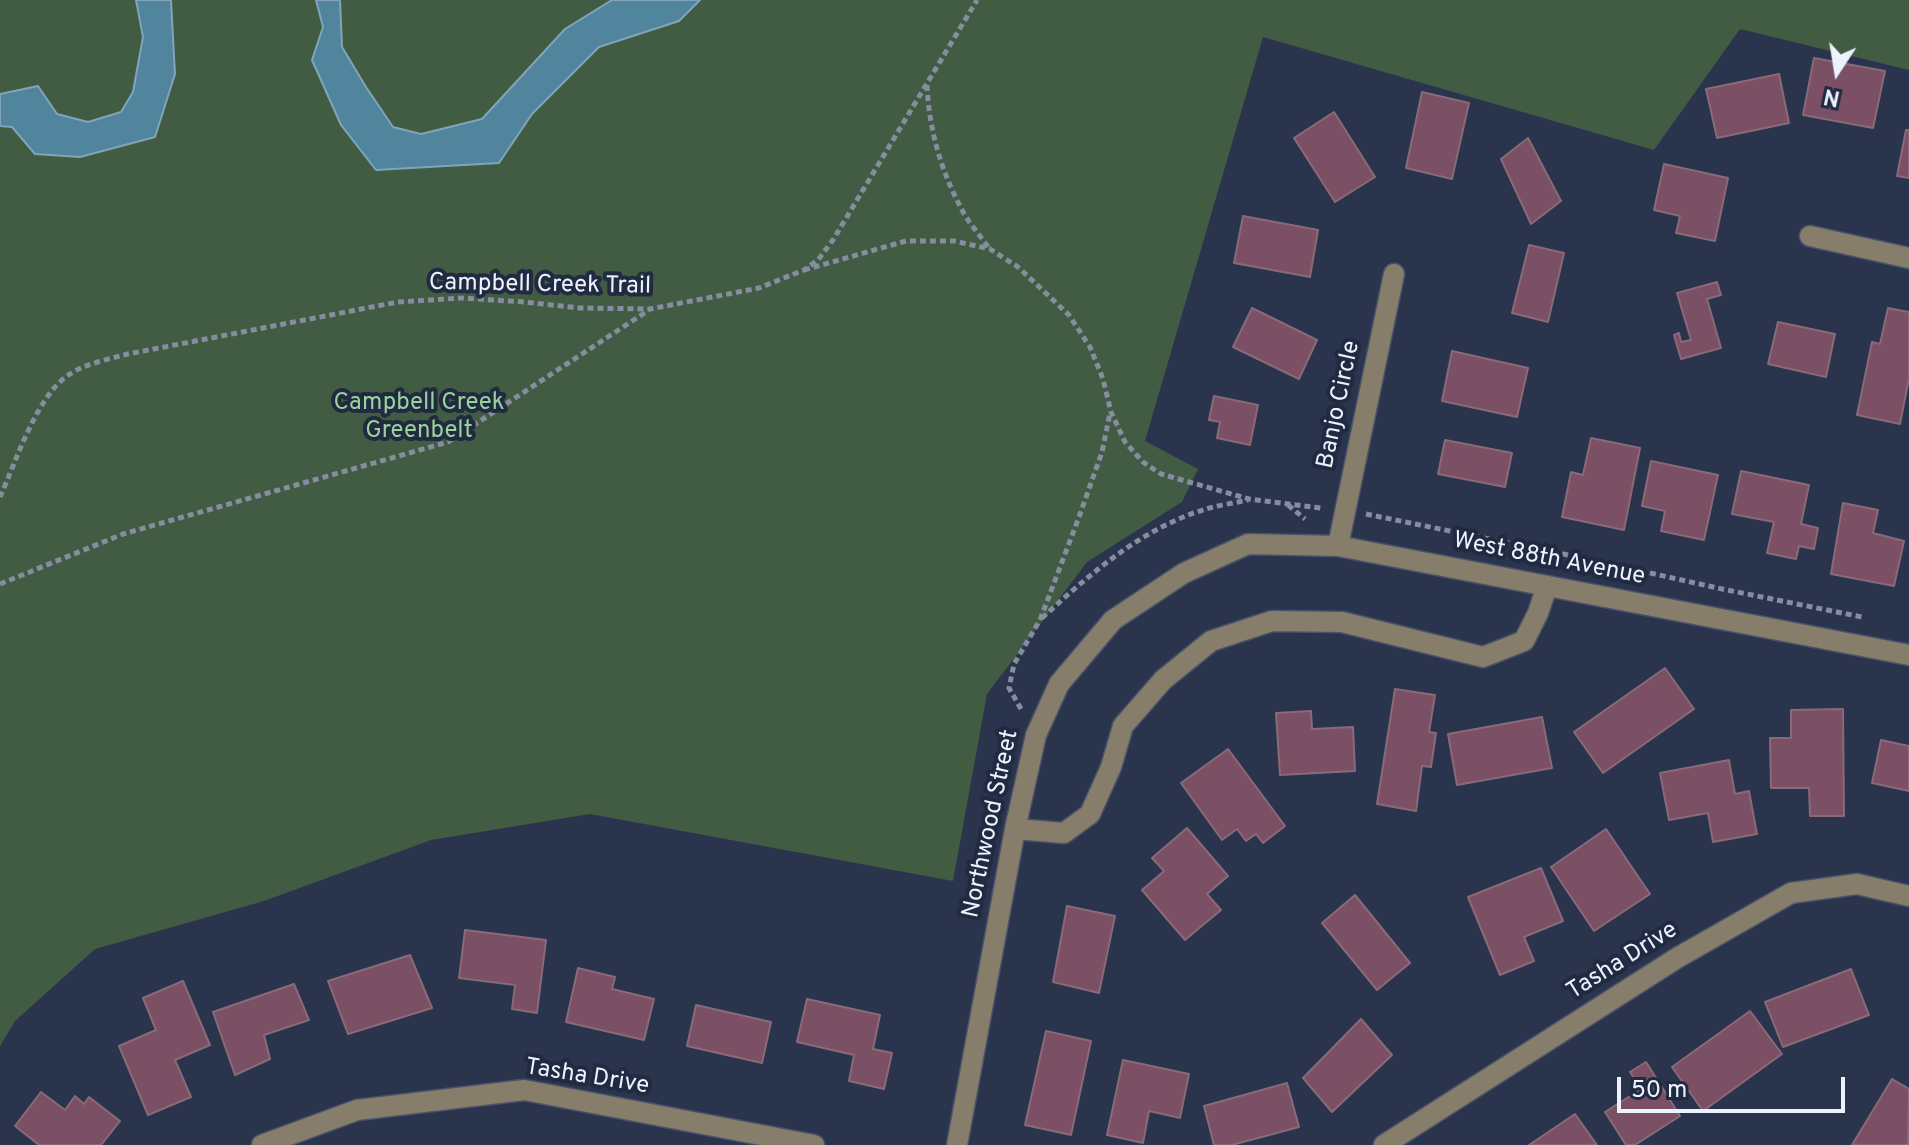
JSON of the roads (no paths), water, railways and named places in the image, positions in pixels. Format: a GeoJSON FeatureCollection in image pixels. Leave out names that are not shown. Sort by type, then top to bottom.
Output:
{"type":"FeatureCollection","features":[{"type":"Feature","properties":{"kind":"street"},"geometry":{"type":"LineString","coordinates":[[1810,236],[1909,258]]}},
{"type":"Feature","properties":{"kind":"street","name":"Banjo Circle"},"geometry":{"type":"LineString","coordinates":[[1338,546],[1394,274]]}},
{"type":"Feature","properties":{"kind":"street","name":"West 88th Avenue"},"geometry":{"type":"LineString","coordinates":[[1184,573],[1248,544],[1338,546],[1909,655]]}},
{"type":"Feature","properties":{"kind":"street","name":"Northwood Street"},"geometry":{"type":"LineString","coordinates":[[957,1145],[1015,829],[1036,735],[1059,684],[1113,620],[1184,573]]}},
{"type":"Feature","properties":{"kind":"street"},"geometry":{"type":"LineString","coordinates":[[1015,829],[1064,833],[1090,814],[1111,767],[1123,726],[1163,680],[1211,641],[1272,621],[1342,622],[1483,657],[1524,641],[1547,586]]}},
{"type":"Feature","properties":{"kind":"street","name":"Tasha Drive"},"geometry":{"type":"LineString","coordinates":[[1384,1145],[1677,958],[1791,893],[1857,884],[1909,896]]}},
{"type":"Feature","properties":{"kind":"street","name":"Tasha Drive"},"geometry":{"type":"LineString","coordinates":[[262,1145],[357,1110],[524,1090],[814,1145]]}},
{"type":"Feature","properties":{"kind":"water"},"geometry":{"type":"Polygon","coordinates":[[[136,0],[171,0],[175,74],[155,137],[80,157],[35,154],[12,127],[0,126],[0,94],[38,86],[57,114],[88,122],[121,112],[133,92],[143,37],[136,0]]]}},
{"type":"Feature","properties":{"kind":"water"},"geometry":{"type":"Polygon","coordinates":[[[316,0],[340,0],[342,47],[366,87],[393,127],[421,134],[482,119],[565,29],[612,0],[700,0],[679,21],[599,47],[532,114],[499,163],[376,170],[341,125],[312,60],[323,27],[316,0]]]}},
{"type":"Feature","properties":{"kind":"park label","name":"Campbell Creek Greenbelt"},"geometry":{"type":"Point","coordinates":[419,418]}}]}
